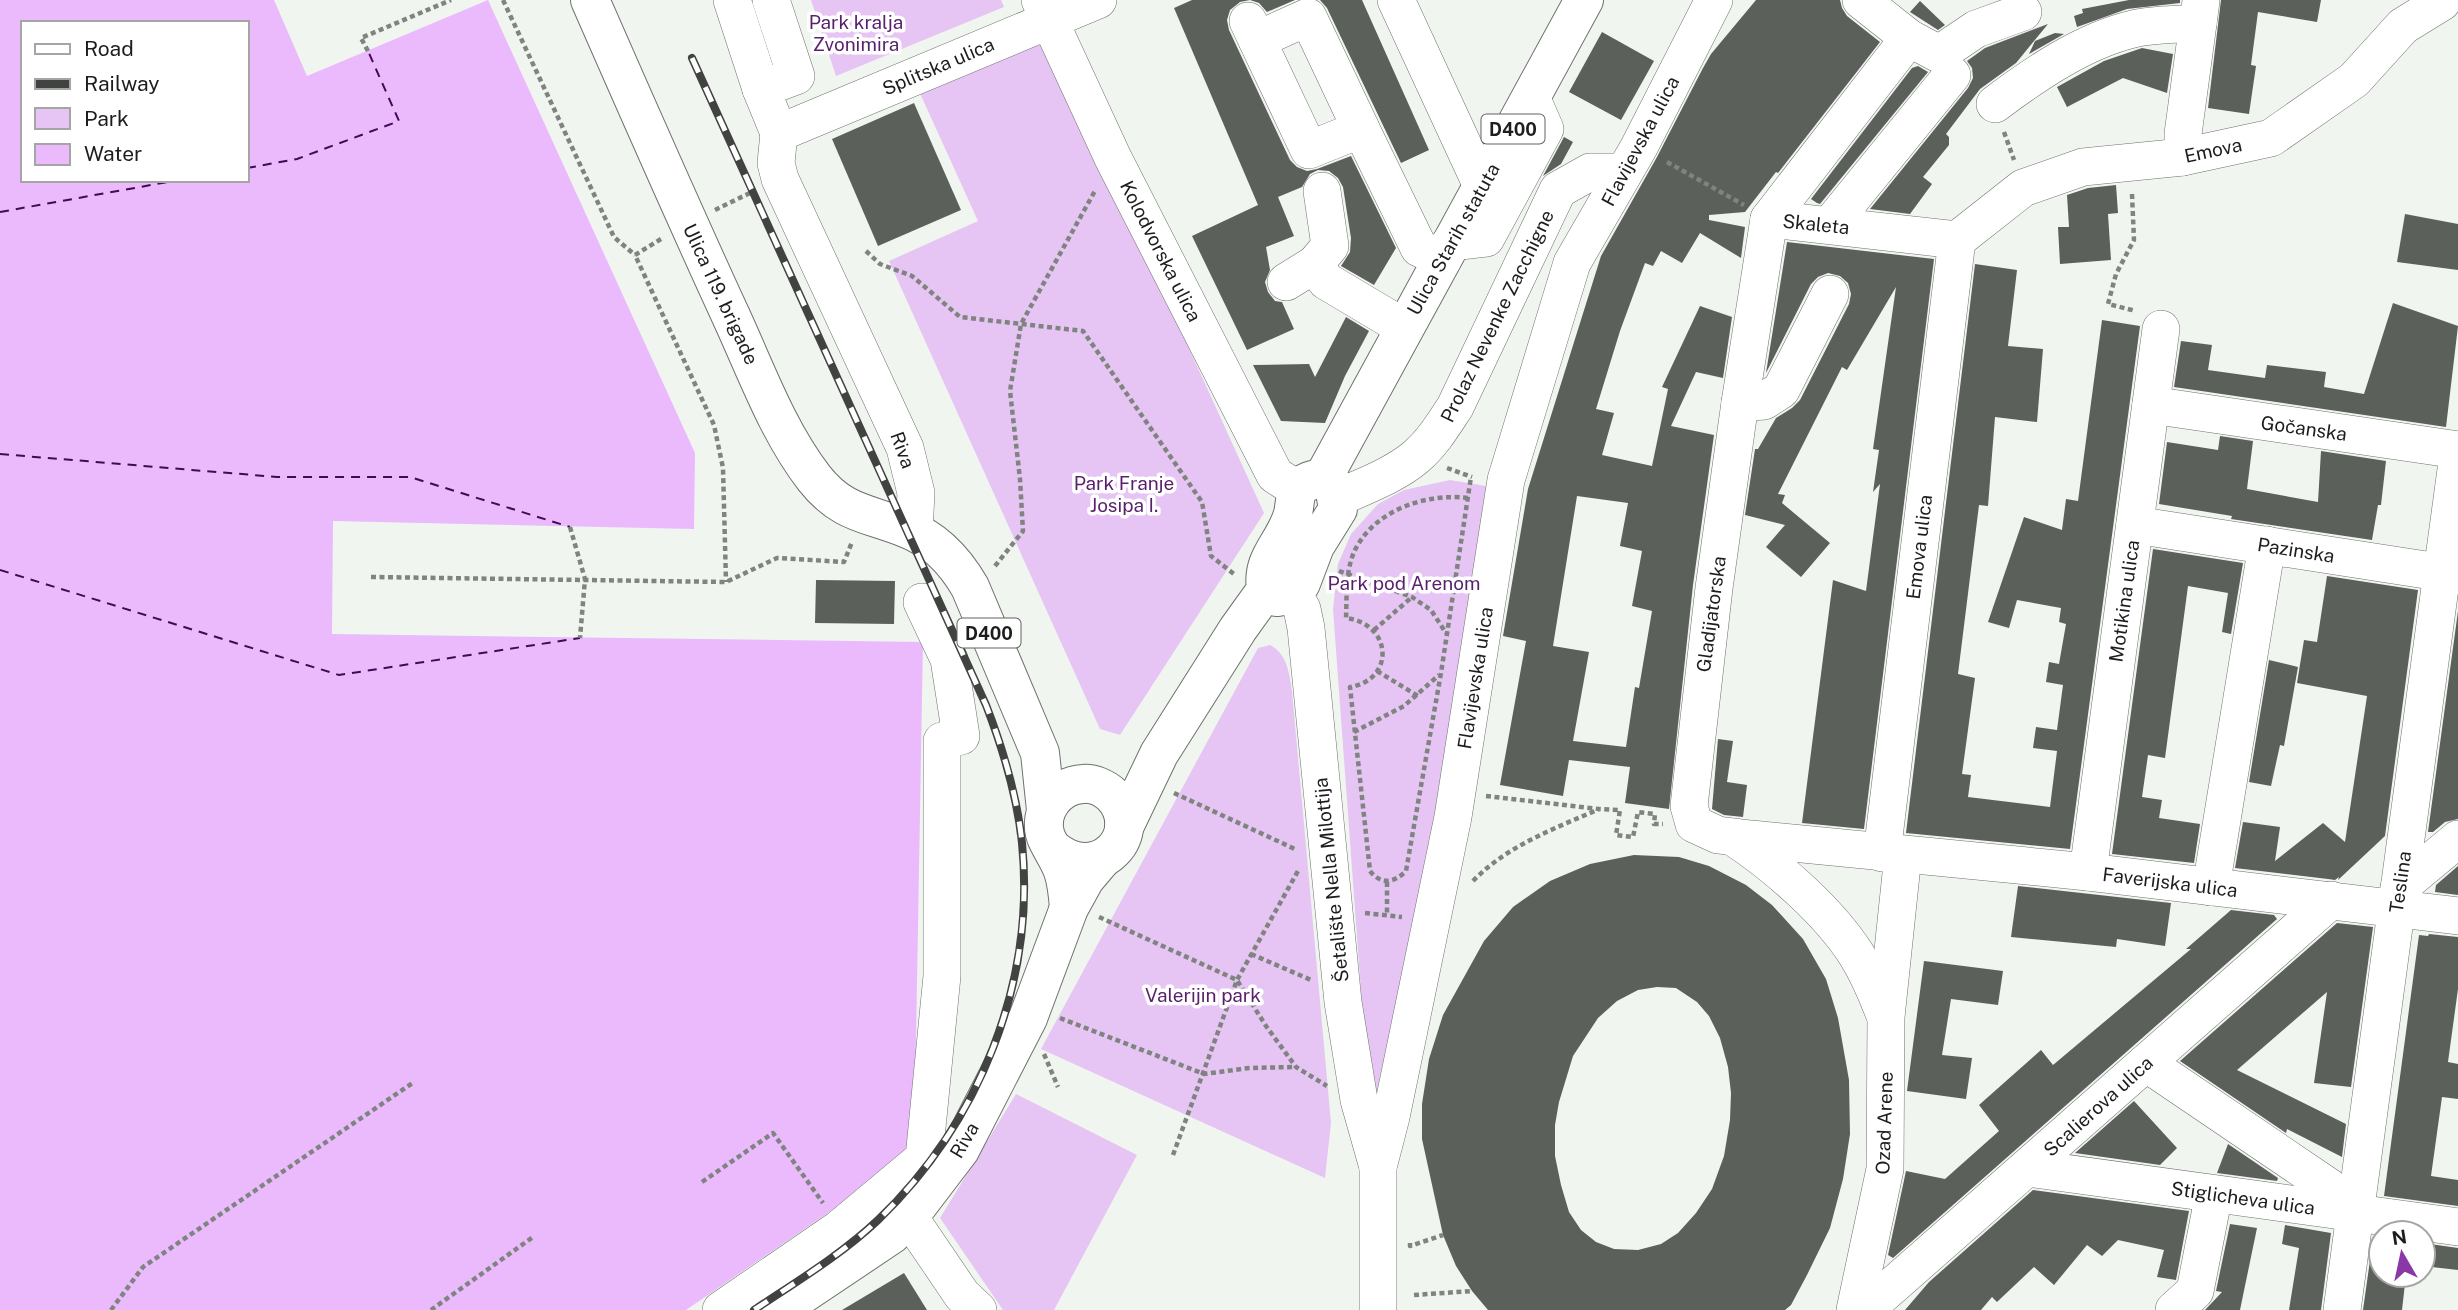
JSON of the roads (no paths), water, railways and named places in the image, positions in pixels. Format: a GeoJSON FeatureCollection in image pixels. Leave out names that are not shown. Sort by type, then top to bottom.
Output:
{"type":"FeatureCollection","features":[{"type":"Feature","properties":{"kind":"main road","name":"Ulica 119. brigade"},"geometry":{"type":"LineString","coordinates":[[590,0],[689,226],[787,439],[825,491],[850,510],[914,532]]}},
{"type":"Feature","properties":{"kind":"main road","name":"Ulica Starih statuta"},"geometry":{"type":"LineString","coordinates":[[1124,827],[1159,754],[1266,587],[1264,576],[1269,559],[1292,520],[1320,489],[1584,0]]}},
{"type":"Feature","properties":{"kind":"main road","name":"D400"},"geometry":{"type":"LineString","coordinates":[[914,532],[936,546],[957,566],[970,587],[1040,753],[1046,810],[1044,823],[1046,837],[1053,849]]}},
{"type":"Feature","properties":{"kind":"main road","name":"D400"},"geometry":{"type":"LineString","coordinates":[[1040,753],[1069,778],[1109,792],[1118,802],[1124,827],[1113,851],[1102,859]]}},
{"type":"Feature","properties":{"kind":"main road","name":"Ulica Starih statuta"},"geometry":{"type":"LineString","coordinates":[[1091,784],[1112,784],[1135,775],[1159,754]]}},
{"type":"Feature","properties":{"kind":"main road","name":"D400"},"geometry":{"type":"LineString","coordinates":[[1046,810],[1052,799],[1061,791],[1091,784]]}},
{"type":"Feature","properties":{"kind":"main road"},"geometry":{"type":"LineString","coordinates":[[1053,849],[1076,862],[1089,863],[1102,859]]}},
{"type":"Feature","properties":{"kind":"main road","name":"Riva"},"geometry":{"type":"LineString","coordinates":[[1053,849],[1083,912]]}},
{"type":"Feature","properties":{"kind":"main road","name":"Riva"},"geometry":{"type":"LineString","coordinates":[[779,1310],[891,1235],[909,1217],[960,1150],[1083,912],[1085,878],[1102,859]]}},
{"type":"Feature","properties":{"kind":"street"},"geometry":{"type":"LineString","coordinates":[[732,0],[761,89],[779,133]]}},
{"type":"Feature","properties":{"kind":"street"},"geometry":{"type":"LineString","coordinates":[[761,89],[796,76],[771,0]]}},
{"type":"Feature","properties":{"kind":"street","name":"Splitska ulica"},"geometry":{"type":"LineString","coordinates":[[779,133],[1044,9],[1098,0]]}},
{"type":"Feature","properties":{"kind":"street"},"geometry":{"type":"LineString","coordinates":[[1396,0],[1482,186]]}},
{"type":"Feature","properties":{"kind":"street","name":"Flavijevska ulica"},"geometry":{"type":"LineString","coordinates":[[1378,1310],[1378,1167],[1386,1142],[1433,923],[1457,793],[1488,478],[1572,262],[1624,172],[1714,0]]}},
{"type":"Feature","properties":{"kind":"street"},"geometry":{"type":"LineString","coordinates":[[1861,0],[1909,38],[1939,54],[1976,29],[2023,12]]}},
{"type":"Feature","properties":{"kind":"street","name":"Emova"},"geometry":{"type":"LineString","coordinates":[[1957,240],[2023,188],[2083,167],[2183,157],[2271,138],[2354,80],[2403,26],[2444,2]]}},
{"type":"Feature","properties":{"kind":"street","name":"Kolodvorska ulica"},"geometry":{"type":"LineString","coordinates":[[1044,9],[1114,158],[1275,475],[1320,489]]}},
{"type":"Feature","properties":{"kind":"street"},"geometry":{"type":"LineString","coordinates":[[1995,104],[2026,81],[2093,43],[2199,11],[2183,134],[2183,157]]}},
{"type":"Feature","properties":{"kind":"street"},"geometry":{"type":"LineString","coordinates":[[1361,129],[1309,150],[1253,30],[1308,17],[1419,248],[1447,251],[1486,238],[1545,129],[1531,97]]}},
{"type":"Feature","properties":{"kind":"street","name":"Gladijatorska"},"geometry":{"type":"LineString","coordinates":[[1682,824],[1689,806],[1703,667],[1769,219],[1909,38]]}},
{"type":"Feature","properties":{"kind":"street"},"geometry":{"type":"LineString","coordinates":[[1830,225],[1952,75]]}},
{"type":"Feature","properties":{"kind":"street","name":"Riva"},"geometry":{"type":"LineString","coordinates":[[779,133],[776,163],[780,179],[905,448],[916,493],[914,532]]}},
{"type":"Feature","properties":{"kind":"street","name":"Prolaz Nevenke Zacchigne"},"geometry":{"type":"LineString","coordinates":[[1320,489],[1395,470],[1416,457],[1435,438],[1455,407],[1558,190],[1590,172],[1624,172]]}},
{"type":"Feature","properties":{"kind":"street"},"geometry":{"type":"LineString","coordinates":[[1322,191],[1330,246],[1301,273],[1326,281],[1405,328]]}},
{"type":"Feature","properties":{"kind":"street","name":"Skaleta"},"geometry":{"type":"LineString","coordinates":[[1769,219],[1957,240]]}},
{"type":"Feature","properties":{"kind":"street","name":"Emova ulica"},"geometry":{"type":"LineString","coordinates":[[1892,854],[1957,240]]}},
{"type":"Feature","properties":{"kind":"street"},"geometry":{"type":"LineString","coordinates":[[1740,403],[1764,401],[1781,390],[1830,294]]}},
{"type":"Feature","properties":{"kind":"street","name":"Motikina ulica"},"geometry":{"type":"LineString","coordinates":[[2088,872],[2161,329]]}},
{"type":"Feature","properties":{"kind":"street","name":"Gočanska"},"geometry":{"type":"LineString","coordinates":[[2151,405],[2458,452]]}},
{"type":"Feature","properties":{"kind":"street","name":"Teslina"},"geometry":{"type":"LineString","coordinates":[[2342,1310],[2398,898],[2450,574],[2458,452]]}},
{"type":"Feature","properties":{"kind":"street","name":"Pazinska"},"geometry":{"type":"LineString","coordinates":[[2134,524],[2450,574]]}},
{"type":"Feature","properties":{"kind":"street"},"geometry":{"type":"LineString","coordinates":[[2211,887],[2267,545]]}},
{"type":"Feature","properties":{"kind":"street","name":"Šetalište Nella Milottija"},"geometry":{"type":"LineString","coordinates":[[1266,587],[1302,609],[1306,628],[1343,1002],[1360,1100],[1378,1167]]}},
{"type":"Feature","properties":{"kind":"street"},"geometry":{"type":"LineString","coordinates":[[721,1310],[839,1229],[924,1158],[942,976],[942,741],[961,736],[949,659],[922,601]]}},
{"type":"Feature","properties":{"kind":"street","name":"Ozad Arene"},"geometry":{"type":"LineString","coordinates":[[1682,824],[1718,835],[1892,854],[1886,1017],[1885,1170],[1855,1310]]}},
{"type":"Feature","properties":{"kind":"street","name":"Ozad Arene"},"geometry":{"type":"LineString","coordinates":[[1733,837],[1765,858],[1835,927],[1870,977],[1886,1017]]}},
{"type":"Feature","properties":{"kind":"street"},"geometry":{"type":"LineString","coordinates":[[2398,898],[2458,839]]}},
{"type":"Feature","properties":{"kind":"street","name":"Faverijska ulica"},"geometry":{"type":"LineString","coordinates":[[1892,854],[2088,872],[2330,900],[2398,898],[2458,916]]}},
{"type":"Feature","properties":{"kind":"street","name":"Scalierova ulica"},"geometry":{"type":"LineString","coordinates":[[1865,1310],[2330,900]]}},
{"type":"Feature","properties":{"kind":"street"},"geometry":{"type":"LineString","coordinates":[[2146,1063],[2329,1187],[2355,1213]]}},
{"type":"Feature","properties":{"kind":"street","name":"Stiglicheva ulica"},"geometry":{"type":"LineString","coordinates":[[2028,1168],[2458,1227]]}},
{"type":"Feature","properties":{"kind":"street"},"geometry":{"type":"LineString","coordinates":[[2174,1310],[2195,1291],[2214,1194]]}},
{"type":"Feature","properties":{"kind":"street"},"geometry":{"type":"LineString","coordinates":[[909,1217],[969,1305]]}},
{"type":"Feature","properties":{"kind":"water"},"geometry":{"type":"Polygon","coordinates":[[[0,0],[274,0],[307,76],[488,0],[695,453],[694,529],[333,521],[332,634],[923,642],[914,1154],[686,1310],[0,1310],[0,0]]]}},
{"type":"Feature","properties":{"kind":"railway"},"geometry":{"type":"LineString","coordinates":[[692,58],[986,705],[1008,772],[1022,843],[1024,895],[1020,947],[1009,998],[993,1048],[972,1095],[945,1140],[914,1182],[878,1220],[834,1256],[754,1310]]}},
{"type":"Feature","properties":{"kind":"park label","name":"Park kralja Zvonimira"},"geometry":{"type":"Point","coordinates":[856,33]}},
{"type":"Feature","properties":{"kind":"park label","name":"Park Franje Josipa I."},"geometry":{"type":"Point","coordinates":[1124,494]}},
{"type":"Feature","properties":{"kind":"park label","name":"Park pod Arenom"},"geometry":{"type":"Point","coordinates":[1404,583]}},
{"type":"Feature","properties":{"kind":"park label","name":"Valerijin park"},"geometry":{"type":"Point","coordinates":[1203,995]}}]}
